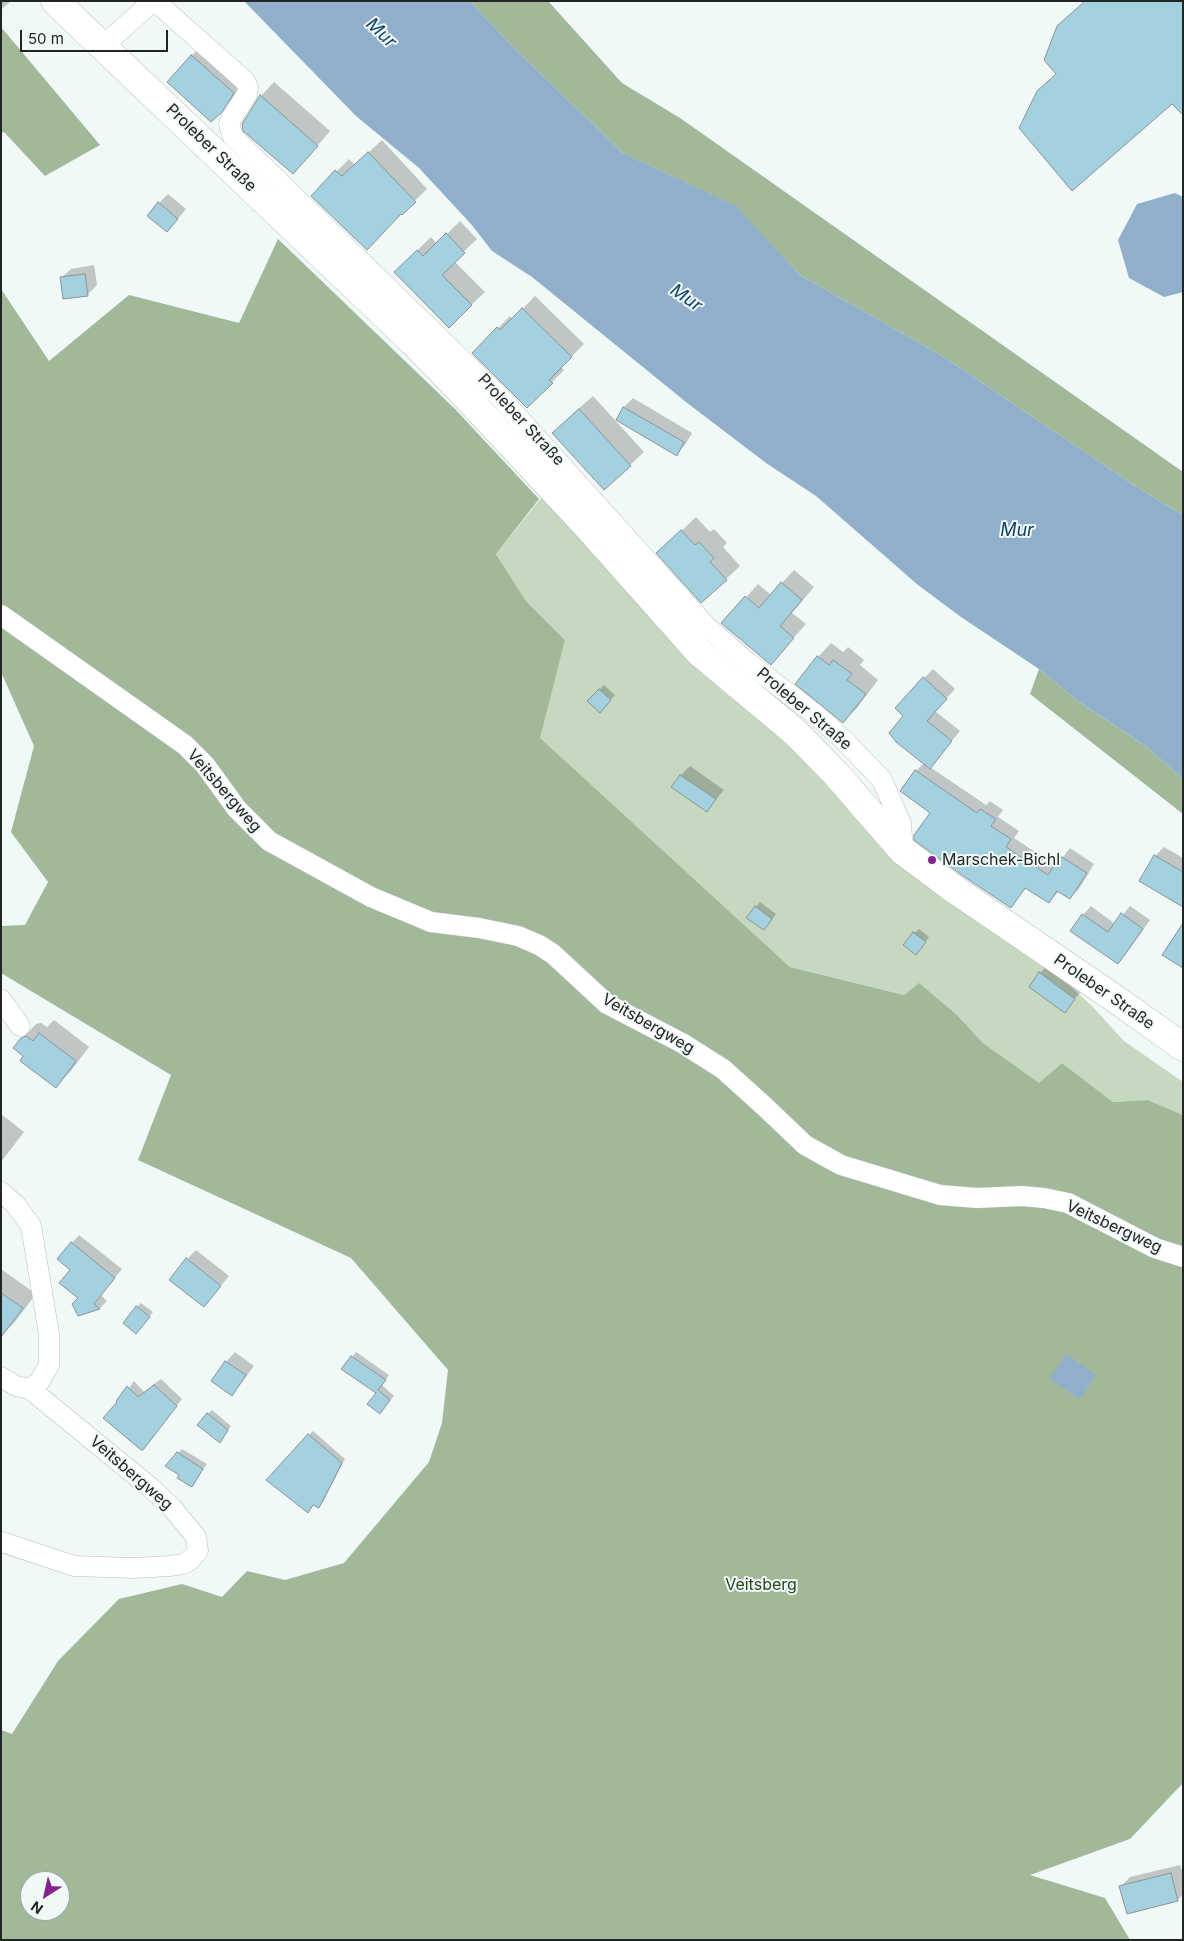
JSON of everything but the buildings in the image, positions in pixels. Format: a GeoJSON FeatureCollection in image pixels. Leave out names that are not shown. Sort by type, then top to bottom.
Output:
{"type":"FeatureCollection","features":[{"type":"Feature","properties":{"kind":"main road","name":"Proleber Straße"},"geometry":{"type":"LineString","coordinates":[[55,1],[413,342],[580,519],[699,652],[796,733],[836,774],[903,852],[1183,1047]]}},
{"type":"Feature","properties":{"kind":"street","name":"Proleber Straße"},"geometry":{"type":"LineString","coordinates":[[103,46],[154,1],[245,81],[248,87],[247,94],[229,124],[233,137],[498,395],[706,626],[746,661],[815,714],[845,741],[882,780],[901,823],[903,852]]}},
{"type":"Feature","properties":{"kind":"street","name":"Veitsbergweg"},"geometry":{"type":"LineString","coordinates":[[1,616],[184,745],[205,765],[237,809],[269,841],[372,897],[432,922],[479,928],[518,936],[539,945],[553,954],[607,1004],[682,1043],[723,1069],[805,1145],[840,1164],[940,1195],[977,1198],[1022,1196],[1068,1203],[1155,1248],[1183,1257]]}},
{"type":"Feature","properties":{"kind":"street"},"geometry":{"type":"LineString","coordinates":[[1,999],[20,1026]]}},
{"type":"Feature","properties":{"kind":"street"},"geometry":{"type":"LineString","coordinates":[[1,1192],[15,1204],[30,1226],[49,1334],[49,1365],[40,1381],[30,1389]]}},
{"type":"Feature","properties":{"kind":"street","name":"Veitsbergweg"},"geometry":{"type":"LineString","coordinates":[[1,1377],[16,1386],[30,1389],[143,1481],[174,1509],[196,1537],[198,1551],[190,1560],[183,1564],[169,1566],[134,1568],[74,1566],[2,1542]]}},
{"type":"Feature","properties":{"kind":"green space"},"geometry":{"type":"Polygon","coordinates":[[[470,1],[548,1],[622,83],[680,118],[1183,472],[1183,515],[1135,486],[944,357],[800,275],[735,206],[623,153],[514,48],[470,1]]]}},
{"type":"Feature","properties":{"kind":"green space"},"geometry":{"type":"Polygon","coordinates":[[[1,27],[100,145],[45,176],[4,132],[1,133],[1,27]]]}},
{"type":"Feature","properties":{"kind":"green space","name":"Veitsberg"},"geometry":{"type":"Polygon","coordinates":[[[278,239],[455,409],[539,499],[496,554],[526,601],[565,640],[540,738],[790,967],[904,995],[919,983],[957,1015],[983,1043],[1039,1083],[1062,1063],[1113,1102],[1148,1100],[1183,1115],[1183,1783],[1130,1839],[1030,1875],[1105,1898],[1130,1940],[1,1940],[1,1730],[12,1734],[58,1661],[119,1599],[182,1584],[222,1597],[247,1571],[285,1580],[344,1563],[429,1462],[442,1423],[448,1370],[351,1258],[138,1160],[171,1075],[1,973],[1,926],[25,925],[48,882],[11,832],[34,746],[1,672],[1,289],[49,361],[129,295],[239,323],[278,239]]]}},
{"type":"Feature","properties":{"kind":"green space"},"geometry":{"type":"Polygon","coordinates":[[[542,497],[688,657],[720,689],[763,723],[805,761],[842,799],[853,816],[880,845],[942,895],[941,898],[952,905],[954,903],[1024,951],[1069,985],[1092,1006],[1124,1041],[1183,1082],[1183,1115],[1148,1100],[1113,1102],[1062,1063],[1039,1084],[983,1043],[957,1015],[919,984],[904,995],[790,967],[539,738],[565,640],[526,601],[496,554],[542,497]]]}},
{"type":"Feature","properties":{"kind":"green space"},"geometry":{"type":"Polygon","coordinates":[[[1039,669],[1078,701],[1147,747],[1183,779],[1183,814],[1030,694],[1039,669]]]}},
{"type":"Feature","properties":{"kind":"water","name":"Mur"},"geometry":{"type":"Polygon","coordinates":[[[244,1],[470,1],[514,48],[623,153],[736,206],[800,275],[944,357],[1135,486],[1183,515],[1183,779],[1147,747],[1078,701],[1039,669],[961,617],[918,585],[816,496],[766,463],[686,402],[532,277],[492,251],[471,224],[419,168],[356,116],[244,1]]]}},
{"type":"Feature","properties":{"kind":"water"},"geometry":{"type":"Polygon","coordinates":[[[1175,193],[1183,197],[1183,292],[1164,297],[1129,278],[1118,240],[1137,204],[1175,193]]]}},
{"type":"Feature","properties":{"kind":"water"},"geometry":{"type":"Polygon","coordinates":[[[1066,1354],[1096,1375],[1080,1399],[1049,1379],[1066,1354]]]}},
{"type":"Feature","properties":{"kind":"place","name":"Marschek-Bichl"},"geometry":{"type":"Point","coordinates":[932,860]}}]}
